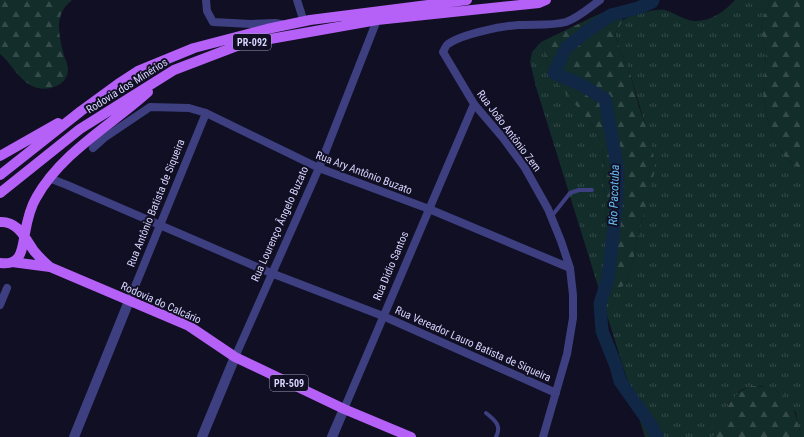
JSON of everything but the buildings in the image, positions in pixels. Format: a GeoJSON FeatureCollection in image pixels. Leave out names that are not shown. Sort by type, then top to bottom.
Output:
{"type":"FeatureCollection","features":[{"type":"Feature","properties":{"kind":"main road","name":"Rodovia dos Minérios"},"geometry":{"type":"LineString","coordinates":[[0,175],[79,112],[118,84],[138,71],[194,48],[286,25],[466,0]]}},
{"type":"Feature","properties":{"kind":"main road","name":"Rodovia dos Minérios"},"geometry":{"type":"LineString","coordinates":[[0,193],[80,129],[159,79],[174,70],[242,44],[377,20],[539,3],[546,0]]}},
{"type":"Feature","properties":{"kind":"main road"},"geometry":{"type":"LineString","coordinates":[[12,262],[22,251],[28,221],[35,199],[49,178],[75,151],[141,99],[153,88],[159,79]]}},
{"type":"Feature","properties":{"kind":"main road"},"geometry":{"type":"LineString","coordinates":[[0,156],[79,112]]}},
{"type":"Feature","properties":{"kind":"main road","name":"PR-509"},"geometry":{"type":"LineString","coordinates":[[0,222],[11,223],[19,228],[24,237]]}},
{"type":"Feature","properties":{"kind":"main road","name":"Rodovia do Calcário"},"geometry":{"type":"LineString","coordinates":[[24,237],[35,252],[50,267]]}},
{"type":"Feature","properties":{"kind":"main road","name":"PR-509"},"geometry":{"type":"LineString","coordinates":[[0,263],[8,264],[12,262]]}},
{"type":"Feature","properties":{"kind":"main road","name":"Rodovia do Calcário"},"geometry":{"type":"LineString","coordinates":[[12,262],[50,267],[189,326],[235,357],[344,409],[411,437]]}},
{"type":"Feature","properties":{"kind":"street"},"geometry":{"type":"LineString","coordinates":[[206,0],[207,11],[213,22],[251,24],[275,23],[286,25]]}},
{"type":"Feature","properties":{"kind":"street"},"geometry":{"type":"LineString","coordinates":[[297,0],[304,22]]}},
{"type":"Feature","properties":{"kind":"street","name":"Rua João Antônio Zem"},"geometry":{"type":"LineString","coordinates":[[543,437],[567,354],[573,318],[573,295],[570,268],[552,217],[525,168],[503,138],[474,104],[443,52],[446,45],[458,38],[518,25],[556,24],[567,22],[600,0]]}},
{"type":"Feature","properties":{"kind":"street","name":"Rua Lourenço Ângelo Buzato"},"geometry":{"type":"LineString","coordinates":[[202,437],[271,273],[319,168],[377,20]]}},
{"type":"Feature","properties":{"kind":"street","name":"Rua Didio Santos"},"geometry":{"type":"LineString","coordinates":[[332,437],[474,104]]}},
{"type":"Feature","properties":{"kind":"street","name":"Rua Ary Antônio Buzato"},"geometry":{"type":"LineString","coordinates":[[93,148],[104,138],[150,107],[165,106],[190,108],[206,112],[319,168],[429,209],[570,268]]}},
{"type":"Feature","properties":{"kind":"street","name":"Rua Antônio Batista de Siqueira"},"geometry":{"type":"LineString","coordinates":[[74,437],[206,112]]}},
{"type":"Feature","properties":{"kind":"street","name":"Rua Vereador Lauro Batista de Siqueira"},"geometry":{"type":"LineString","coordinates":[[49,178],[271,273],[383,316],[556,393]]}},
{"type":"Feature","properties":{"kind":"street"},"geometry":{"type":"LineString","coordinates":[[0,305],[7,288]]}},
{"type":"Feature","properties":{"kind":"lane"},"geometry":{"type":"LineString","coordinates":[[552,217],[570,193],[579,190],[592,190]]}},
{"type":"Feature","properties":{"kind":"lane"},"geometry":{"type":"LineString","coordinates":[[486,414],[496,421],[498,427],[496,437]]}},
{"type":"Feature","properties":{"kind":"green space"},"geometry":{"type":"Polygon","coordinates":[[[0,0],[72,0],[62,12],[60,19],[60,40],[68,70],[67,76],[59,85],[47,89],[41,89],[30,85],[21,78],[0,54],[0,0]]]}},
{"type":"Feature","properties":{"kind":"green space"},"geometry":{"type":"Polygon","coordinates":[[[735,0],[771,0],[763,17],[761,31],[766,51],[763,97],[768,121],[774,139],[784,156],[804,173],[804,437],[801,437],[796,413],[778,392],[762,386],[751,386],[741,390],[729,403],[719,429],[713,437],[645,437],[536,87],[530,62],[532,52],[541,42],[550,69],[592,124],[598,135],[602,147],[604,165],[607,266],[619,289],[627,283],[633,262],[643,217],[653,152],[630,73],[615,34],[623,20],[637,14],[656,10],[665,10],[686,19],[700,21],[717,15],[735,0]]]}},
{"type":"Feature","properties":{"kind":"green space"},"geometry":{"type":"Polygon","coordinates":[[[771,0],[804,0],[804,173],[784,156],[774,139],[768,121],[763,97],[766,51],[761,31],[763,17],[771,0]]]}},
{"type":"Feature","properties":{"kind":"green space"},"geometry":{"type":"Polygon","coordinates":[[[611,10],[618,13],[623,20],[615,34],[630,73],[647,130],[653,152],[655,170],[627,283],[619,289],[613,284],[607,266],[604,165],[602,147],[592,124],[558,84],[550,69],[541,42],[599,14],[611,10]]]}},
{"type":"Feature","properties":{"kind":"green space"},"geometry":{"type":"Polygon","coordinates":[[[751,386],[773,389],[787,400],[796,416],[801,437],[713,437],[731,401],[742,390],[751,386]]]}},
{"type":"Feature","properties":{"kind":"waterway","name":"Rio Pacotuba"},"geometry":{"type":"LineString","coordinates":[[653,0],[652,2],[638,8],[611,15],[586,32],[566,48],[554,73],[580,84],[605,99],[618,171],[616,210],[608,278],[600,304],[602,331],[616,366],[620,381],[651,425],[657,437]]}}]}
